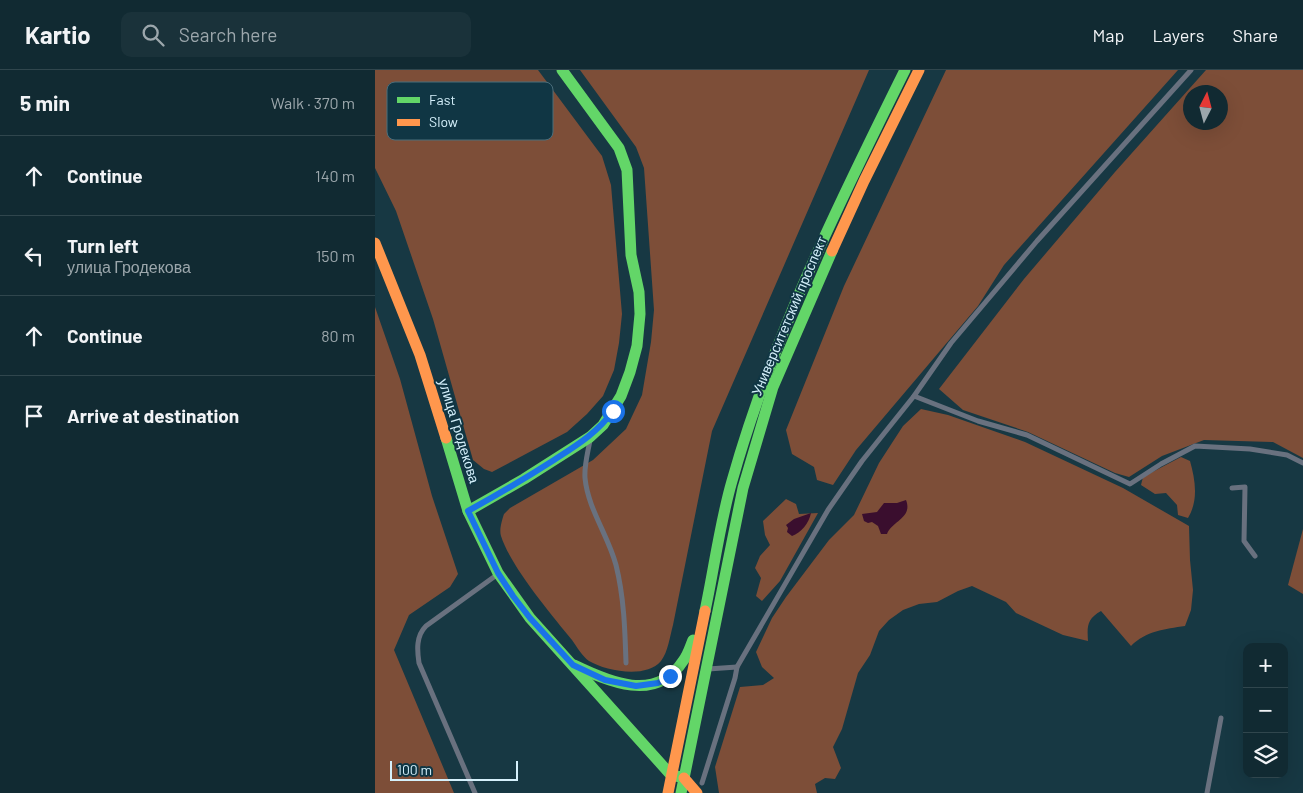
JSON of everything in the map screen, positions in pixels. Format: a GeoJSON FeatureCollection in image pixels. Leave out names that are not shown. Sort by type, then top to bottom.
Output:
{"type":"FeatureCollection","features":[{"type":"Feature","properties":{"kind":"main road"},"geometry":{"type":"LineString","coordinates":[[468,511],[524,480],[590,437],[603,425],[621,396],[637,346],[640,314],[639,292],[631,255],[627,170],[619,148],[562,70]]}},
{"type":"Feature","properties":{"kind":"main road","name":"Университетский проспект"},"geometry":{"type":"LineString","coordinates":[[668,793],[731,483],[747,431],[783,331],[852,176],[905,70]]}},
{"type":"Feature","properties":{"kind":"main road","name":"Университетский проспект"},"geometry":{"type":"LineString","coordinates":[[681,793],[743,488],[773,387],[863,181],[919,70]]}},
{"type":"Feature","properties":{"kind":"main road"},"geometry":{"type":"LineString","coordinates":[[852,176],[863,181]]}},
{"type":"Feature","properties":{"kind":"main road","name":"улица Гродекова"},"geometry":{"type":"LineString","coordinates":[[375,243],[419,355],[468,511],[498,573],[530,618],[671,775]]}},
{"type":"Feature","properties":{"kind":"main road"},"geometry":{"type":"LineString","coordinates":[[573,665],[605,680],[619,684],[636,686],[658,683],[670,676],[682,662],[704,616]]}},
{"type":"Feature","properties":{"kind":"main road"},"geometry":{"type":"LineString","coordinates":[[671,775],[684,778],[699,788]]}},
{"type":"Feature","properties":{"kind":"lane"},"geometry":{"type":"LineString","coordinates":[[699,788],[737,667],[828,510],[862,461],[914,396],[951,343],[1037,241],[1191,70]]}},
{"type":"Feature","properties":{"kind":"lane"},"geometry":{"type":"LineString","coordinates":[[914,396],[978,421],[1027,435],[1130,484],[1161,464],[1195,446],[1250,449],[1287,455],[1303,462]]}},
{"type":"Feature","properties":{"kind":"lane"},"geometry":{"type":"LineString","coordinates":[[590,437],[585,478],[591,501],[615,562],[620,581],[625,621],[626,663]]}},
{"type":"Feature","properties":{"kind":"lane"},"geometry":{"type":"LineString","coordinates":[[1232,488],[1245,487],[1244,542],[1255,556]]}},
{"type":"Feature","properties":{"kind":"lane"},"geometry":{"type":"LineString","coordinates":[[475,793],[419,663],[418,645],[420,634],[426,626],[498,573]]}},
{"type":"Feature","properties":{"kind":"lane"},"geometry":{"type":"LineString","coordinates":[[705,669],[737,667]]}},
{"type":"Feature","properties":{"kind":"lane"},"geometry":{"type":"LineString","coordinates":[[1207,793],[1221,718]]}},
{"type":"Feature","properties":{"kind":"shaded area"},"geometry":{"type":"Polygon","coordinates":[[[375,70],[538,70],[547,82],[387,82],[387,140],[553,140],[553,90],[602,156],[611,185],[622,314],[619,343],[614,370],[603,396],[567,432],[492,472],[484,469],[473,460],[433,319],[396,211],[375,168],[375,70]]]}},
{"type":"Feature","properties":{"kind":"shaded area"},"geometry":{"type":"Polygon","coordinates":[[[580,70],[869,70],[712,431],[669,644],[661,661],[654,667],[636,672],[605,668],[596,665],[584,657],[522,576],[500,534],[504,514],[510,508],[593,460],[626,429],[642,395],[651,342],[654,310],[644,168],[636,147],[580,70]]]}},
{"type":"Feature","properties":{"kind":"shaded area"},"geometry":{"type":"Polygon","coordinates":[[[946,70],[1178,70],[1004,265],[978,306],[856,450],[833,485],[817,480],[814,467],[792,454],[786,430],[844,286],[946,70]]]}},
{"type":"Feature","properties":{"kind":"shaded area"},"geometry":{"type":"Polygon","coordinates":[[[1206,70],[1303,70],[1303,458],[1273,442],[1204,440],[1162,456],[1129,477],[1115,473],[1028,432],[963,410],[939,389],[1024,279],[1183,96],[1183,130],[1228,130],[1228,85],[1193,85],[1206,70]]]}},
{"type":"Feature","properties":{"kind":"shaded area"},"geometry":{"type":"Polygon","coordinates":[[[375,307],[400,379],[432,496],[458,574],[450,587],[409,615],[394,650],[454,793],[375,793],[375,307]]]}},
{"type":"Feature","properties":{"kind":"shaded area"},"geometry":{"type":"Polygon","coordinates":[[[921,409],[948,415],[1025,442],[1123,488],[1189,526],[1193,590],[1191,610],[1185,626],[1149,634],[1131,646],[1101,611],[1090,620],[1088,641],[1063,635],[1016,613],[1006,602],[972,586],[937,602],[919,604],[903,610],[889,620],[879,631],[870,655],[858,673],[842,729],[833,747],[841,768],[835,779],[825,778],[815,784],[817,793],[719,793],[715,767],[740,687],[763,685],[774,678],[762,667],[756,652],[772,618],[829,540],[854,515],[879,463],[903,426],[921,409]]]}},
{"type":"Feature","properties":{"kind":"shaded area"},"geometry":{"type":"Polygon","coordinates":[[[1181,457],[1190,461],[1194,482],[1194,504],[1188,518],[1178,515],[1177,505],[1166,493],[1155,494],[1141,485],[1143,477],[1181,457]]]}},
{"type":"Feature","properties":{"kind":"shaded area"},"geometry":{"type":"Polygon","coordinates":[[[786,499],[796,504],[799,514],[818,513],[780,581],[762,601],[756,596],[761,578],[755,568],[760,556],[770,545],[765,535],[763,521],[786,499]]]}},
{"type":"Feature","properties":{"kind":"shaded area"},"geometry":{"type":"Polygon","coordinates":[[[906,500],[907,511],[887,534],[881,534],[878,526],[872,522],[864,521],[862,514],[877,512],[884,503],[897,503],[906,500]]]}},
{"type":"Feature","properties":{"kind":"shaded area"},"geometry":{"type":"Polygon","coordinates":[[[811,513],[806,524],[798,533],[792,536],[787,532],[788,528],[786,525],[794,519],[811,513]]]}},
{"type":"Feature","properties":{"kind":"shaded area"},"geometry":{"type":"Polygon","coordinates":[[[1303,529],[1303,594],[1288,585],[1303,529]]]}},
{"type":"Feature","properties":{"kind":"traffic: fast"},"geometry":{"type":"LineString","coordinates":[[468,511],[524,479],[590,437],[603,425],[621,396],[637,346],[640,314],[639,292],[631,255],[627,170],[619,148],[562,70]]}},
{"type":"Feature","properties":{"kind":"traffic: fast"},"geometry":{"type":"LineString","coordinates":[[705,611],[732,481],[767,375],[787,323],[832,221],[905,70]]}},
{"type":"Feature","properties":{"kind":"traffic: fast"},"geometry":{"type":"LineString","coordinates":[[681,793],[743,488],[773,387],[832,251]]}},
{"type":"Feature","properties":{"kind":"traffic: fast"},"geometry":{"type":"LineString","coordinates":[[446,438],[468,511],[498,573],[530,618],[671,775],[681,777]]}},
{"type":"Feature","properties":{"kind":"traffic: fast"},"geometry":{"type":"LineString","coordinates":[[574,665],[617,682],[631,685],[646,685],[659,682],[672,674],[685,659],[693,640]]}},
{"type":"Feature","properties":{"kind":"traffic: slow"},"geometry":{"type":"LineString","coordinates":[[832,251],[919,70]]}},
{"type":"Feature","properties":{"kind":"traffic: slow"},"geometry":{"type":"LineString","coordinates":[[375,243],[420,355],[446,438]]}},
{"type":"Feature","properties":{"kind":"traffic: slow"},"geometry":{"type":"LineString","coordinates":[[668,793],[705,611]]}},
{"type":"Feature","properties":{"kind":"traffic: slow"},"geometry":{"type":"LineString","coordinates":[[684,778],[697,793]]}},
{"type":"Feature","properties":{"kind":"route"},"geometry":{"type":"LineString","coordinates":[[613,411],[603,425],[590,437],[524,480],[468,511],[498,573],[513,596],[530,618],[573,665],[605,680],[636,686],[658,683],[670,676]]}}]}
